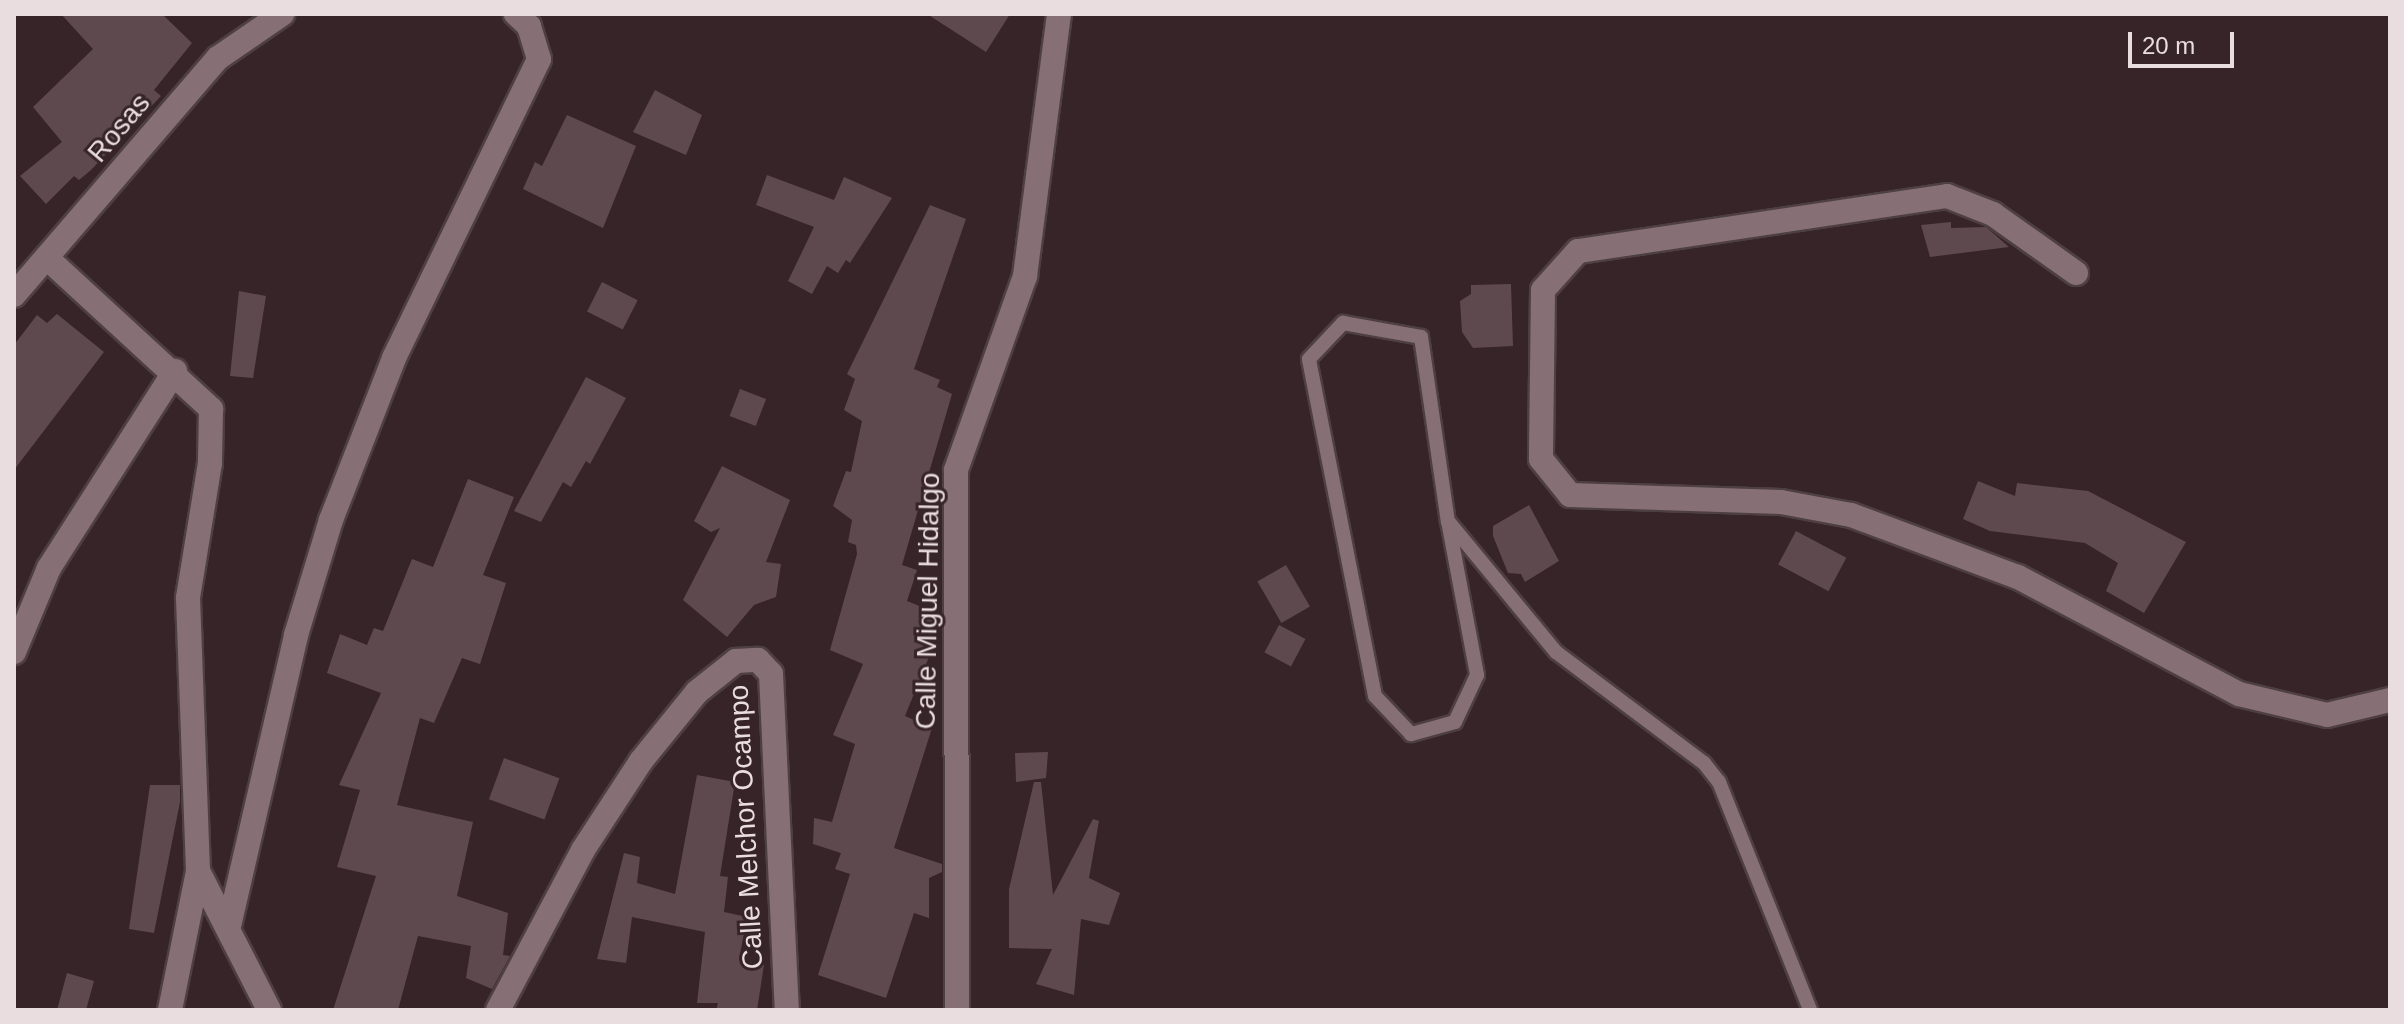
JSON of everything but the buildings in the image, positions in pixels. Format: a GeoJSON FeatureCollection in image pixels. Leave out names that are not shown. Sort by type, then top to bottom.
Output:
{"type":"FeatureCollection","features":[{"type":"Feature","properties":{"kind":"street","name":"Rosas"},"geometry":{"type":"LineString","coordinates":[[14,295],[218,58],[282,14]]}},
{"type":"Feature","properties":{"kind":"street"},"geometry":{"type":"LineString","coordinates":[[229,926],[296,635],[331,520],[394,358],[539,59],[529,26],[516,14]]}},
{"type":"Feature","properties":{"kind":"street","name":"Calle Miguel Hidalgo"},"geometry":{"type":"LineString","coordinates":[[957,1010],[956,470],[1025,276],[1059,14]]}},
{"type":"Feature","properties":{"kind":"street"},"geometry":{"type":"LineString","coordinates":[[2076,273],[1993,214],[1947,196],[1578,251],[1543,290],[1541,459],[1570,495],[1781,502],[1851,515],[2018,577],[2239,694],[2327,715],[2390,700]]}},
{"type":"Feature","properties":{"kind":"street"},"geometry":{"type":"LineString","coordinates":[[48,259],[175,371],[211,409],[210,463],[188,598],[198,871],[170,1010]]}},
{"type":"Feature","properties":{"kind":"street"},"geometry":{"type":"LineString","coordinates":[[14,652],[49,568],[175,371]]}},
{"type":"Feature","properties":{"kind":"street","name":"Calle Melchor Ocampo"},"geometry":{"type":"LineString","coordinates":[[498,1010],[583,850],[641,761],[697,692],[736,661],[758,660],[771,674],[787,1010]]}},
{"type":"Feature","properties":{"kind":"street"},"geometry":{"type":"LineString","coordinates":[[198,871],[229,926],[269,1010]]}},
{"type":"Feature","properties":{"kind":"lane"},"geometry":{"type":"LineString","coordinates":[[1448,521],[1477,675],[1455,722],[1411,734],[1375,696],[1309,359],[1343,323],[1421,337],[1448,521],[1556,652],[1704,763],[1719,782],[1810,1010]]}}]}
